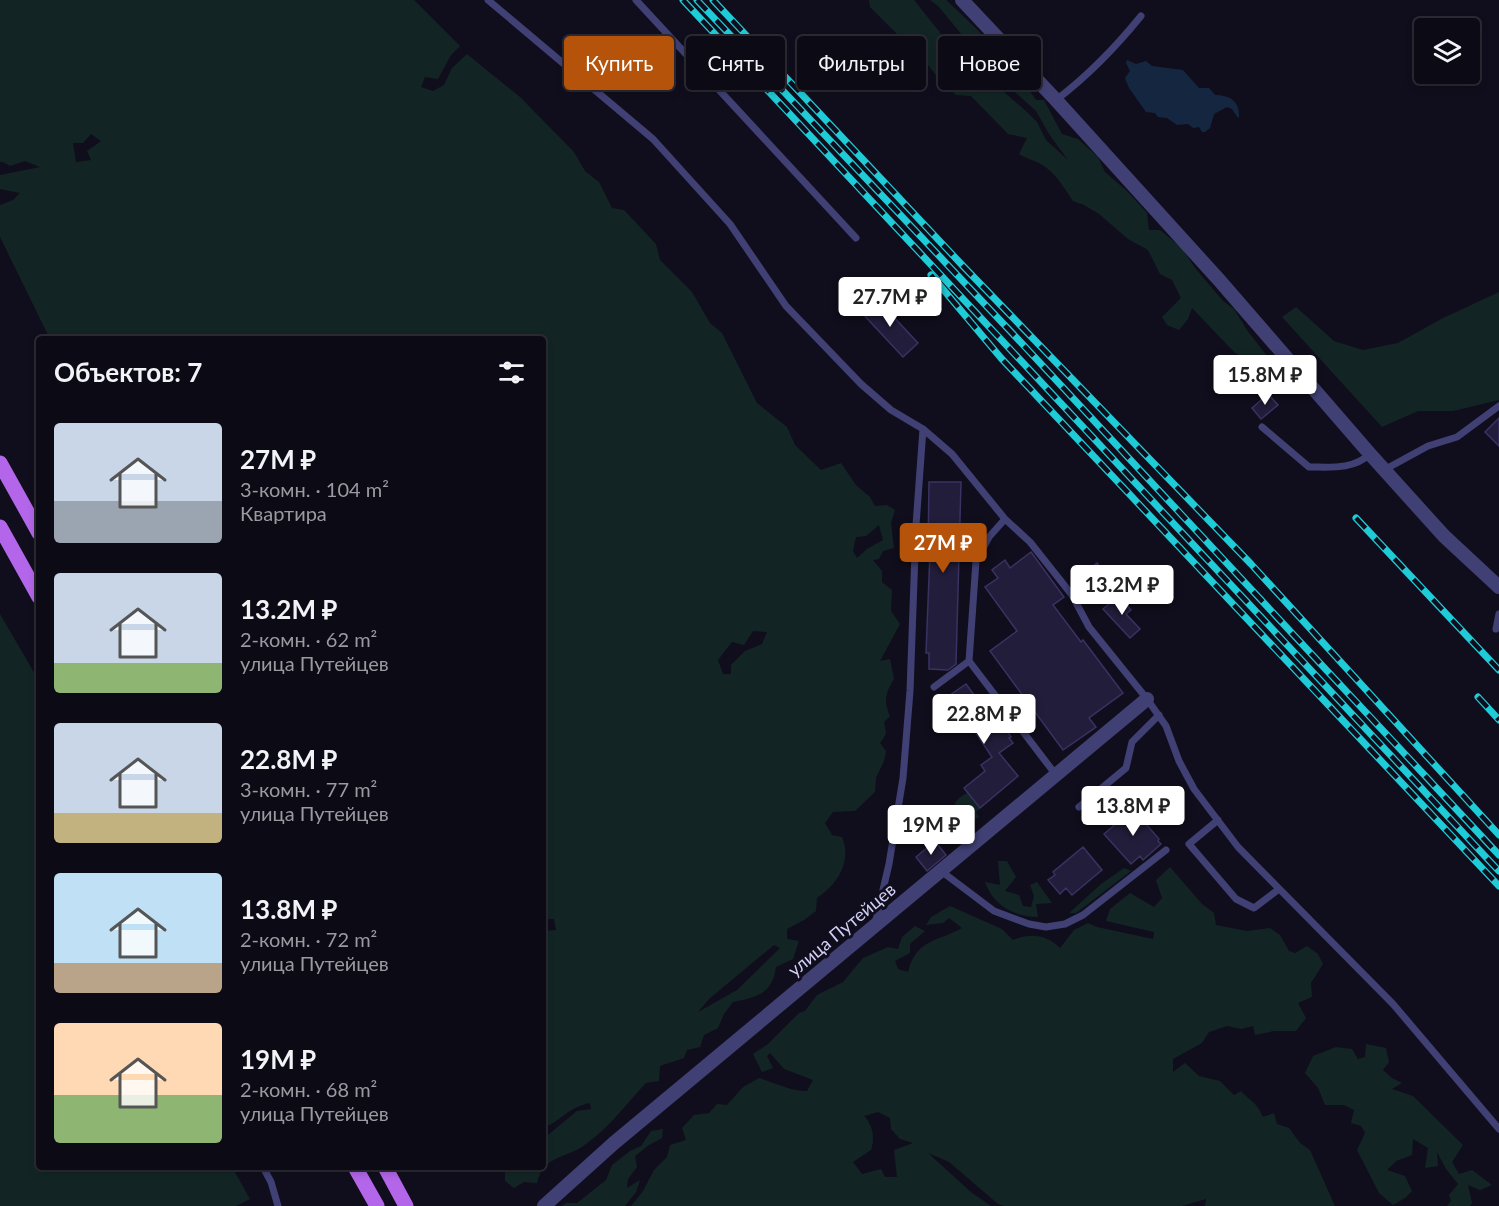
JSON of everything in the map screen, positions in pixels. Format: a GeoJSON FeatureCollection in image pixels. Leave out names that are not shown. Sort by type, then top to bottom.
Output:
{"type":"FeatureCollection","features":[{"type":"Feature","properties":{"kind":"main road"},"geometry":{"type":"LineString","coordinates":[[0,463],[36,527]]}},
{"type":"Feature","properties":{"kind":"main road"},"geometry":{"type":"LineString","coordinates":[[0,527],[36,592]]}},
{"type":"Feature","properties":{"kind":"main road"},"geometry":{"type":"LineString","coordinates":[[356,1170],[372,1204]]}},
{"type":"Feature","properties":{"kind":"main road"},"geometry":{"type":"LineString","coordinates":[[387,1170],[406,1206]]}},
{"type":"Feature","properties":{"kind":"street"},"geometry":{"type":"LineString","coordinates":[[962,0],[1220,281],[1444,536],[1499,587]]}},
{"type":"Feature","properties":{"kind":"street","name":"улица Путейцев"},"geometry":{"type":"LineString","coordinates":[[544,1206],[614,1143],[1147,699]]}},
{"type":"Feature","properties":{"kind":"lane"},"geometry":{"type":"LineString","coordinates":[[488,0],[653,139],[730,224],[786,306],[861,384],[891,410],[923,429],[952,454],[1005,519],[1030,542],[1072,595],[1089,627],[1166,726],[1179,761],[1194,789],[1238,847],[1392,1004],[1499,1129]]}},
{"type":"Feature","properties":{"kind":"lane"},"geometry":{"type":"LineString","coordinates":[[636,0],[855,238]]}},
{"type":"Feature","properties":{"kind":"lane"},"geometry":{"type":"LineString","coordinates":[[1056,100],[1083,80],[1113,51],[1141,16]]}},
{"type":"Feature","properties":{"kind":"lane"},"geometry":{"type":"LineString","coordinates":[[1384,470],[1428,446],[1457,437],[1499,406]]}},
{"type":"Feature","properties":{"kind":"lane"},"geometry":{"type":"LineString","coordinates":[[1262,427],[1309,467],[1346,466],[1361,462],[1370,454]]}},
{"type":"Feature","properties":{"kind":"lane"},"geometry":{"type":"LineString","coordinates":[[874,927],[889,864],[903,778],[910,691],[915,525],[923,429]]}},
{"type":"Feature","properties":{"kind":"lane"},"geometry":{"type":"LineString","coordinates":[[1005,519],[989,537],[976,561],[969,661],[1056,775]]}},
{"type":"Feature","properties":{"kind":"lane"},"geometry":{"type":"LineString","coordinates":[[1496,629],[1499,614]]}},
{"type":"Feature","properties":{"kind":"lane"},"geometry":{"type":"LineString","coordinates":[[934,687],[969,661]]}},
{"type":"Feature","properties":{"kind":"lane"},"geometry":{"type":"LineString","coordinates":[[1079,807],[1126,768],[1132,742],[1158,716]]}},
{"type":"Feature","properties":{"kind":"lane"},"geometry":{"type":"LineString","coordinates":[[1218,820],[1189,844],[1236,898],[1254,909],[1279,888]]}},
{"type":"Feature","properties":{"kind":"lane"},"geometry":{"type":"LineString","coordinates":[[941,871],[994,911],[1029,924],[1046,927],[1065,924],[1083,915],[1166,850]]}},
{"type":"Feature","properties":{"kind":"lane"},"geometry":{"type":"LineString","coordinates":[[265,1170],[271,1182],[278,1206]]}},
{"type":"Feature","properties":{"kind":"green space"},"geometry":{"type":"Polygon","coordinates":[[[0,0],[414,0],[460,46],[451,55],[438,79],[425,77],[421,87],[433,91],[444,85],[452,68],[467,54],[520,97],[574,152],[585,171],[599,182],[612,208],[624,210],[656,244],[660,260],[692,292],[710,323],[722,333],[757,403],[787,427],[795,445],[821,470],[841,463],[856,485],[870,497],[875,506],[887,505],[895,510],[891,523],[894,548],[883,551],[879,559],[873,560],[882,571],[882,582],[892,590],[891,611],[900,624],[880,661],[890,659],[894,679],[886,697],[890,716],[884,722],[886,734],[880,743],[886,751],[876,778],[875,792],[855,811],[833,812],[825,823],[832,835],[842,837],[845,846],[841,871],[831,886],[817,898],[816,911],[787,929],[787,939],[799,941],[793,959],[776,967],[767,989],[757,996],[733,1002],[718,1028],[704,1035],[700,1047],[687,1050],[684,1058],[660,1066],[659,1081],[646,1083],[610,1123],[579,1149],[557,1158],[546,1166],[546,1137],[577,1111],[591,1109],[590,1103],[582,1105],[546,1126],[546,931],[556,930],[554,919],[546,919],[546,336],[49,336],[0,237],[0,205],[13,200],[20,193],[0,189],[0,175],[40,167],[25,161],[10,166],[0,162],[0,0]],[[91,134],[83,143],[73,143],[76,162],[91,160],[87,151],[101,141],[91,134]],[[879,525],[866,536],[856,537],[853,551],[857,558],[883,540],[879,525]],[[753,631],[744,645],[732,642],[718,660],[723,674],[731,674],[731,665],[745,651],[762,644],[767,632],[753,631]],[[774,945],[709,999],[698,1012],[737,990],[780,948],[774,945]]]}},
{"type":"Feature","properties":{"kind":"green space"},"geometry":{"type":"Polygon","coordinates":[[[869,0],[914,0],[943,36],[938,36],[938,78],[926,63],[926,36],[899,36],[870,7],[869,0]]]}},
{"type":"Feature","properties":{"kind":"green space"},"geometry":{"type":"Polygon","coordinates":[[[930,0],[946,0],[983,35],[963,36],[939,7],[930,0]]]}},
{"type":"Feature","properties":{"kind":"green space"},"geometry":{"type":"Polygon","coordinates":[[[950,90],[1002,90],[1037,122],[1046,140],[1068,160],[1036,111],[1013,90],[1030,90],[1036,100],[1044,100],[1062,134],[1078,139],[1098,157],[1105,172],[1147,213],[1149,230],[1160,230],[1182,248],[1195,268],[1223,301],[1234,309],[1274,365],[1270,372],[1259,373],[1250,361],[1235,353],[1192,308],[1188,319],[1179,330],[1167,325],[1162,317],[1181,298],[1172,280],[1160,274],[1148,250],[1128,239],[1099,214],[1073,201],[1051,171],[1019,154],[1027,138],[1008,134],[971,96],[956,95],[950,90]]]}},
{"type":"Feature","properties":{"kind":"green space"},"geometry":{"type":"Polygon","coordinates":[[[1499,292],[1499,400],[1453,411],[1418,411],[1382,427],[1282,317],[1296,307],[1334,341],[1363,350],[1398,343],[1443,318],[1499,292]]]}},
{"type":"Feature","properties":{"kind":"green space"},"geometry":{"type":"Polygon","coordinates":[[[0,614],[36,676],[36,1170],[234,1170],[250,1199],[236,1206],[0,1206],[0,614]]]}},
{"type":"Feature","properties":{"kind":"green space"},"geometry":{"type":"Polygon","coordinates":[[[968,793],[980,809],[976,812],[979,817],[973,821],[965,816],[969,827],[960,826],[951,814],[956,801],[968,793]]]}},
{"type":"Feature","properties":{"kind":"green space"},"geometry":{"type":"Polygon","coordinates":[[[998,861],[1007,861],[1016,877],[1005,891],[1019,895],[1023,906],[1031,907],[1034,896],[1030,885],[1037,882],[1052,903],[1036,904],[1038,917],[1013,912],[993,897],[985,882],[1000,885],[998,861]]]}},
{"type":"Feature","properties":{"kind":"green space"},"geometry":{"type":"Polygon","coordinates":[[[1170,867],[1202,904],[1214,913],[1216,925],[1247,931],[1270,928],[1280,935],[1289,951],[1295,953],[1307,946],[1318,954],[1323,964],[1311,983],[1312,997],[1298,1003],[1306,1018],[1296,1031],[1274,1031],[1255,1035],[1253,1026],[1241,1029],[1227,1026],[1209,1032],[1202,1043],[1173,1059],[1173,1072],[1185,1063],[1199,1076],[1220,1081],[1234,1095],[1241,1091],[1256,1105],[1263,1117],[1274,1113],[1277,1124],[1289,1128],[1300,1143],[1310,1150],[1335,1206],[1205,1206],[1206,1199],[1182,1206],[1004,1206],[998,1204],[949,1162],[928,1153],[972,1193],[991,1206],[631,1206],[643,1191],[654,1170],[667,1157],[670,1145],[686,1140],[682,1128],[694,1115],[709,1113],[717,1104],[727,1105],[743,1087],[759,1078],[807,1091],[813,1080],[784,1069],[770,1053],[767,1056],[773,1068],[762,1072],[753,1054],[768,1044],[799,1013],[805,1011],[817,995],[843,982],[863,958],[888,947],[898,949],[902,937],[915,926],[925,931],[910,944],[910,953],[895,961],[898,969],[908,972],[916,953],[922,947],[962,928],[949,918],[943,923],[926,925],[931,917],[950,906],[1002,929],[1013,940],[1026,936],[1038,936],[1055,943],[1060,948],[1074,930],[1088,923],[1153,939],[1154,932],[1106,921],[1110,909],[1130,893],[1154,907],[1162,898],[1156,880],[1170,867]],[[878,1112],[864,1116],[871,1128],[873,1141],[871,1150],[853,1162],[862,1174],[881,1169],[885,1177],[897,1177],[894,1150],[913,1143],[900,1139],[891,1129],[890,1118],[878,1112]]]}},
{"type":"Feature","properties":{"kind":"green space"},"geometry":{"type":"Polygon","coordinates":[[[1124,868],[1131,871],[1076,913],[1069,913],[1101,884],[1124,868]]]}},
{"type":"Feature","properties":{"kind":"green space"},"geometry":{"type":"Polygon","coordinates":[[[1366,1044],[1386,1048],[1389,1062],[1383,1070],[1402,1083],[1392,1089],[1413,1096],[1463,1145],[1452,1162],[1459,1174],[1472,1170],[1492,1185],[1480,1190],[1468,1185],[1472,1203],[1470,1206],[1447,1206],[1451,1201],[1449,1195],[1458,1184],[1446,1169],[1437,1152],[1438,1166],[1425,1168],[1428,1148],[1413,1139],[1412,1155],[1396,1161],[1387,1170],[1405,1176],[1412,1191],[1393,1205],[1379,1193],[1357,1150],[1365,1133],[1361,1126],[1351,1123],[1354,1110],[1344,1105],[1325,1105],[1318,1088],[1305,1073],[1313,1056],[1336,1047],[1352,1049],[1358,1059],[1365,1057],[1366,1044]]]}},
{"type":"Feature","properties":{"kind":"green space"},"geometry":{"type":"Polygon","coordinates":[[[663,1129],[662,1138],[635,1156],[637,1167],[628,1179],[627,1188],[640,1180],[636,1192],[625,1206],[562,1206],[566,1203],[577,1203],[606,1180],[612,1165],[630,1151],[641,1146],[651,1131],[663,1129]]]}},
{"type":"Feature","properties":{"kind":"green space"},"geometry":{"type":"Polygon","coordinates":[[[505,1170],[543,1170],[537,1183],[524,1182],[514,1188],[505,1181],[505,1170]]]}},
{"type":"Feature","properties":{"kind":"water"},"geometry":{"type":"Polygon","coordinates":[[[1127,60],[1136,64],[1146,61],[1152,66],[1183,70],[1199,88],[1209,88],[1215,95],[1233,100],[1238,107],[1239,117],[1227,107],[1214,114],[1210,128],[1202,132],[1199,127],[1193,128],[1188,124],[1177,125],[1167,118],[1146,112],[1129,88],[1125,78],[1130,71],[1127,60]]]}},
{"type":"Feature","properties":{"kind":"building"},"geometry":{"type":"Polygon","coordinates":[[[876,298],[918,343],[903,357],[861,312],[876,298]]]}},
{"type":"Feature","properties":{"kind":"building"},"geometry":{"type":"Polygon","coordinates":[[[1268,394],[1278,405],[1261,419],[1252,408],[1268,394]]]}},
{"type":"Feature","properties":{"kind":"building"},"geometry":{"type":"Polygon","coordinates":[[[1499,418],[1499,446],[1485,432],[1499,418]]]}},
{"type":"Feature","properties":{"kind":"building"},"geometry":{"type":"Polygon","coordinates":[[[929,482],[961,482],[956,664],[948,670],[929,669],[929,653],[926,653],[930,552],[928,552],[929,482]]]}},
{"type":"Feature","properties":{"kind":"building"},"geometry":{"type":"Polygon","coordinates":[[[1031,552],[1064,597],[1053,605],[1123,693],[1089,718],[1096,727],[1063,750],[990,651],[1017,631],[985,587],[998,578],[992,570],[1005,560],[1010,568],[1031,552]]]}},
{"type":"Feature","properties":{"kind":"building"},"geometry":{"type":"Polygon","coordinates":[[[1097,563],[1105,574],[1083,593],[1074,583],[1097,563]]]}},
{"type":"Feature","properties":{"kind":"building"},"geometry":{"type":"Polygon","coordinates":[[[1118,596],[1131,610],[1126,614],[1140,629],[1130,638],[1103,609],[1118,596]]]}},
{"type":"Feature","properties":{"kind":"building"},"geometry":{"type":"Polygon","coordinates":[[[966,684],[993,721],[998,717],[1011,737],[1009,738],[1013,743],[999,753],[1018,776],[980,808],[964,788],[985,771],[981,765],[992,757],[970,724],[963,729],[943,700],[966,684]]]}},
{"type":"Feature","properties":{"kind":"building"},"geometry":{"type":"Polygon","coordinates":[[[1133,809],[1161,844],[1143,860],[1140,856],[1131,864],[1104,834],[1133,809]]]}},
{"type":"Feature","properties":{"kind":"building"},"geometry":{"type":"Polygon","coordinates":[[[935,841],[946,855],[927,871],[916,857],[935,841]]]}},
{"type":"Feature","properties":{"kind":"building"},"geometry":{"type":"Polygon","coordinates":[[[1083,847],[1102,870],[1072,895],[1066,888],[1060,894],[1048,880],[1055,875],[1053,872],[1083,847]]]}},
{"type":"Feature","properties":{"kind":"railway"},"geometry":{"type":"LineString","coordinates":[[683,0],[1499,871]]}},
{"type":"Feature","properties":{"kind":"railway"},"geometry":{"type":"LineString","coordinates":[[697,0],[1013,334],[1499,855]]}},
{"type":"Feature","properties":{"kind":"railway"},"geometry":{"type":"LineString","coordinates":[[713,0],[963,266],[1251,564],[1499,835]]}},
{"type":"Feature","properties":{"kind":"railway"},"geometry":{"type":"LineString","coordinates":[[931,275],[1001,358],[1499,886]]}},
{"type":"Feature","properties":{"kind":"railway"},"geometry":{"type":"LineString","coordinates":[[1356,518],[1499,670]]}},
{"type":"Feature","properties":{"kind":"railway"},"geometry":{"type":"LineString","coordinates":[[1478,697],[1499,720]]}}]}
